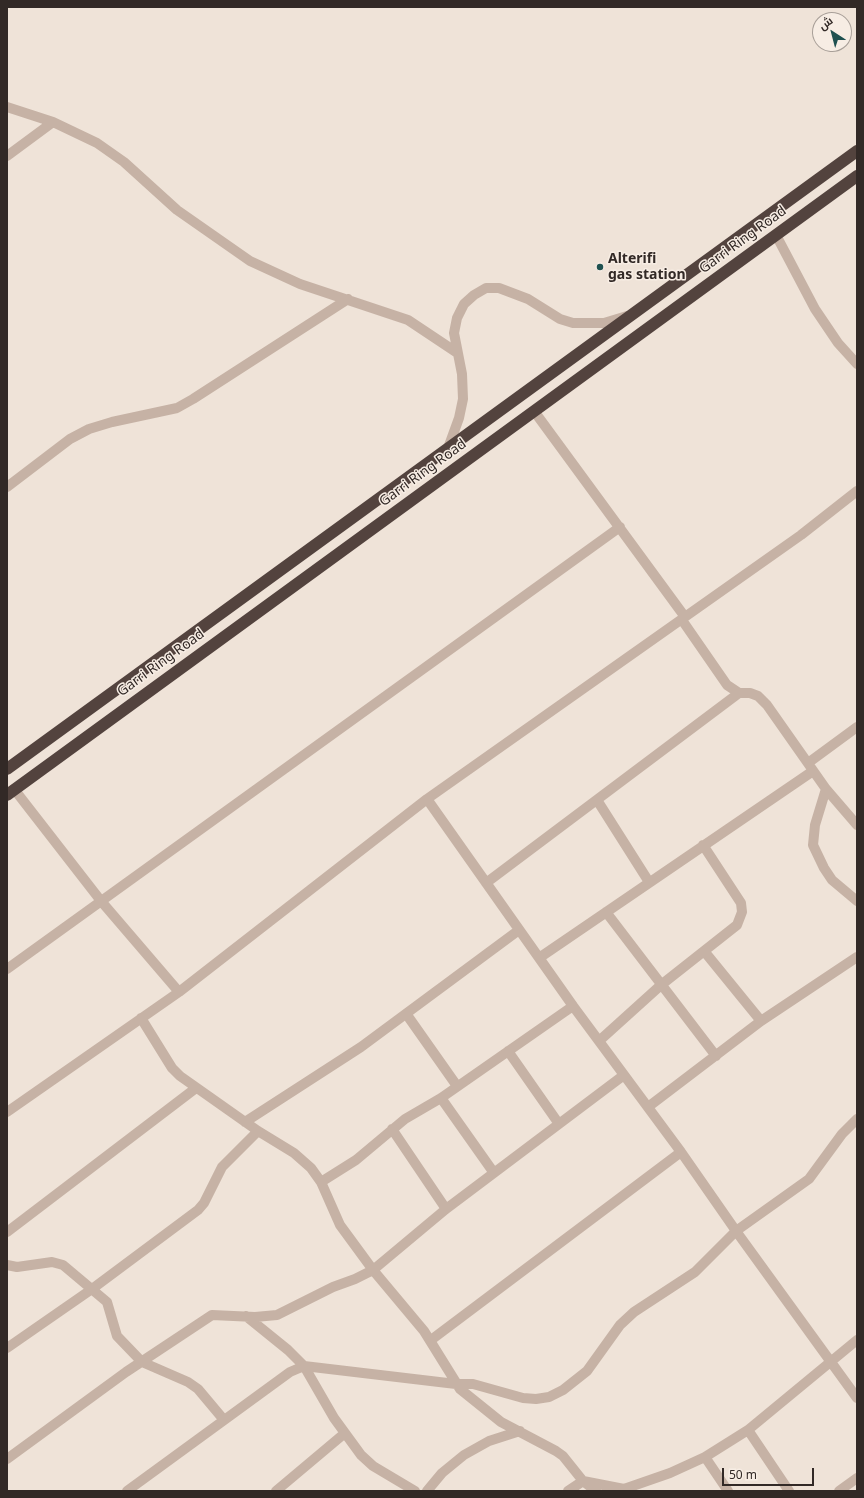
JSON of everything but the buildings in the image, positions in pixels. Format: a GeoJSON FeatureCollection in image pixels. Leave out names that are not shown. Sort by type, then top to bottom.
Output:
{"type":"FeatureCollection","features":[{"type":"Feature","properties":{"kind":"highway","name":"Garri Ring Road"},"geometry":{"type":"LineString","coordinates":[[7,769],[857,151]]}},
{"type":"Feature","properties":{"kind":"highway","name":"Garri Ring Road"},"geometry":{"type":"LineString","coordinates":[[11,792],[857,176]]}},
{"type":"Feature","properties":{"kind":"street"},"geometry":{"type":"LineString","coordinates":[[7,107],[53,122],[97,143],[124,162],[177,210],[250,261],[300,284],[408,320],[456,352]]}},
{"type":"Feature","properties":{"kind":"street"},"geometry":{"type":"LineString","coordinates":[[7,156],[53,122]]}},
{"type":"Feature","properties":{"kind":"street"},"geometry":{"type":"LineString","coordinates":[[776,235],[815,309],[838,343],[857,364]]}},
{"type":"Feature","properties":{"kind":"street"},"geometry":{"type":"LineString","coordinates":[[447,450],[459,418],[463,399],[462,374],[456,352],[454,333],[457,318],[464,304],[474,295],[486,288],[499,288],[514,293],[560,319],[573,324],[604,323],[632,315]]}},
{"type":"Feature","properties":{"kind":"street"},"geometry":{"type":"LineString","coordinates":[[7,487],[70,439],[89,429],[112,422],[177,408],[348,299]]}},
{"type":"Feature","properties":{"kind":"street"},"geometry":{"type":"LineString","coordinates":[[534,411],[620,527],[727,685],[739,693],[750,693],[758,696],[767,705],[826,788],[857,824]]}},
{"type":"Feature","properties":{"kind":"street"},"geometry":{"type":"LineString","coordinates":[[7,1112],[179,992],[427,799],[800,535],[857,491]]}},
{"type":"Feature","properties":{"kind":"street"},"geometry":{"type":"LineString","coordinates":[[7,969],[391,694],[620,527]]}},
{"type":"Feature","properties":{"kind":"street"},"geometry":{"type":"LineString","coordinates":[[486,883],[739,693]]}},
{"type":"Feature","properties":{"kind":"street"},"geometry":{"type":"LineString","coordinates":[[539,958],[703,845],[811,767],[857,727]]}},
{"type":"Feature","properties":{"kind":"street"},"geometry":{"type":"LineString","coordinates":[[826,788],[815,825],[813,845],[824,868],[832,880],[857,901]]}},
{"type":"Feature","properties":{"kind":"street"},"geometry":{"type":"LineString","coordinates":[[11,792],[179,992]]}},
{"type":"Feature","properties":{"kind":"street"},"geometry":{"type":"LineString","coordinates":[[427,799],[539,958],[681,1152],[829,1362],[857,1398]]}},
{"type":"Feature","properties":{"kind":"street"},"geometry":{"type":"LineString","coordinates":[[597,800],[649,882]]}},
{"type":"Feature","properties":{"kind":"street"},"geometry":{"type":"LineString","coordinates":[[599,1041],[661,985],[738,925],[742,912],[741,903],[703,845]]}},
{"type":"Feature","properties":{"kind":"street"},"geometry":{"type":"LineString","coordinates":[[606,912],[716,1056]]}},
{"type":"Feature","properties":{"kind":"street"},"geometry":{"type":"LineString","coordinates":[[245,1122],[328,1067],[361,1048],[519,930]]}},
{"type":"Feature","properties":{"kind":"street"},"geometry":{"type":"LineString","coordinates":[[704,951],[761,1021]]}},
{"type":"Feature","properties":{"kind":"street"},"geometry":{"type":"LineString","coordinates":[[648,1107],[761,1021],[857,957]]}},
{"type":"Feature","properties":{"kind":"street"},"geometry":{"type":"LineString","coordinates":[[321,1182],[356,1160],[392,1129],[441,1098],[574,1006]]}},
{"type":"Feature","properties":{"kind":"street"},"geometry":{"type":"LineString","coordinates":[[407,1015],[457,1086]]}},
{"type":"Feature","properties":{"kind":"street"},"geometry":{"type":"LineString","coordinates":[[141,1018],[172,1068],[180,1076],[258,1131],[294,1153],[311,1168],[321,1182],[340,1225],[373,1270],[431,1340],[460,1389],[501,1422],[563,1456],[583,1481],[596,1491]]}},
{"type":"Feature","properties":{"kind":"street"},"geometry":{"type":"LineString","coordinates":[[508,1051],[559,1124]]}},
{"type":"Feature","properties":{"kind":"street"},"geometry":{"type":"LineString","coordinates":[[7,1459],[142,1362],[212,1315],[277,1315],[333,1287],[355,1279],[373,1270],[446,1209],[624,1075]]}},
{"type":"Feature","properties":{"kind":"street"},"geometry":{"type":"LineString","coordinates":[[7,1232],[196,1088]]}},
{"type":"Feature","properties":{"kind":"street"},"geometry":{"type":"LineString","coordinates":[[441,1098],[494,1173]]}},
{"type":"Feature","properties":{"kind":"street"},"geometry":{"type":"LineString","coordinates":[[127,1491],[290,1372],[304,1366],[456,1384],[473,1384],[529,1399],[549,1397],[563,1390],[587,1371],[625,1320],[634,1312],[695,1272],[736,1231],[809,1179],[842,1134],[857,1119]]}},
{"type":"Feature","properties":{"kind":"street"},"geometry":{"type":"LineString","coordinates":[[392,1129],[446,1209]]}},
{"type":"Feature","properties":{"kind":"street"},"geometry":{"type":"LineString","coordinates":[[7,1348],[92,1289],[198,1210],[204,1203],[222,1167],[258,1131]]}},
{"type":"Feature","properties":{"kind":"street"},"geometry":{"type":"LineString","coordinates":[[431,1340],[681,1152]]}},
{"type":"Feature","properties":{"kind":"street"},"geometry":{"type":"LineString","coordinates":[[7,1265],[17,1267],[57,1263],[107,1302],[120,1340],[142,1362],[188,1382],[198,1389],[224,1420]]}},
{"type":"Feature","properties":{"kind":"street"},"geometry":{"type":"LineString","coordinates":[[246,1316],[288,1350],[304,1366],[345,1433],[367,1461],[415,1491]]}},
{"type":"Feature","properties":{"kind":"street"},"geometry":{"type":"LineString","coordinates":[[568,1491],[583,1481],[624,1489],[670,1473],[705,1457],[748,1430],[857,1340]]}},
{"type":"Feature","properties":{"kind":"street"},"geometry":{"type":"LineString","coordinates":[[748,1430],[789,1491]]}},
{"type":"Feature","properties":{"kind":"street"},"geometry":{"type":"LineString","coordinates":[[427,1491],[452,1463],[473,1449],[489,1441],[520,1432]]}},
{"type":"Feature","properties":{"kind":"street"},"geometry":{"type":"LineString","coordinates":[[276,1491],[345,1433]]}},
{"type":"Feature","properties":{"kind":"street"},"geometry":{"type":"LineString","coordinates":[[705,1457],[728,1491]]}},
{"type":"Feature","properties":{"kind":"street"},"geometry":{"type":"LineString","coordinates":[[839,1491],[857,1478]]}},
{"type":"Feature","properties":{"kind":"place","name":"Alterifi gas station"},"geometry":{"type":"Point","coordinates":[600,267]}}]}
